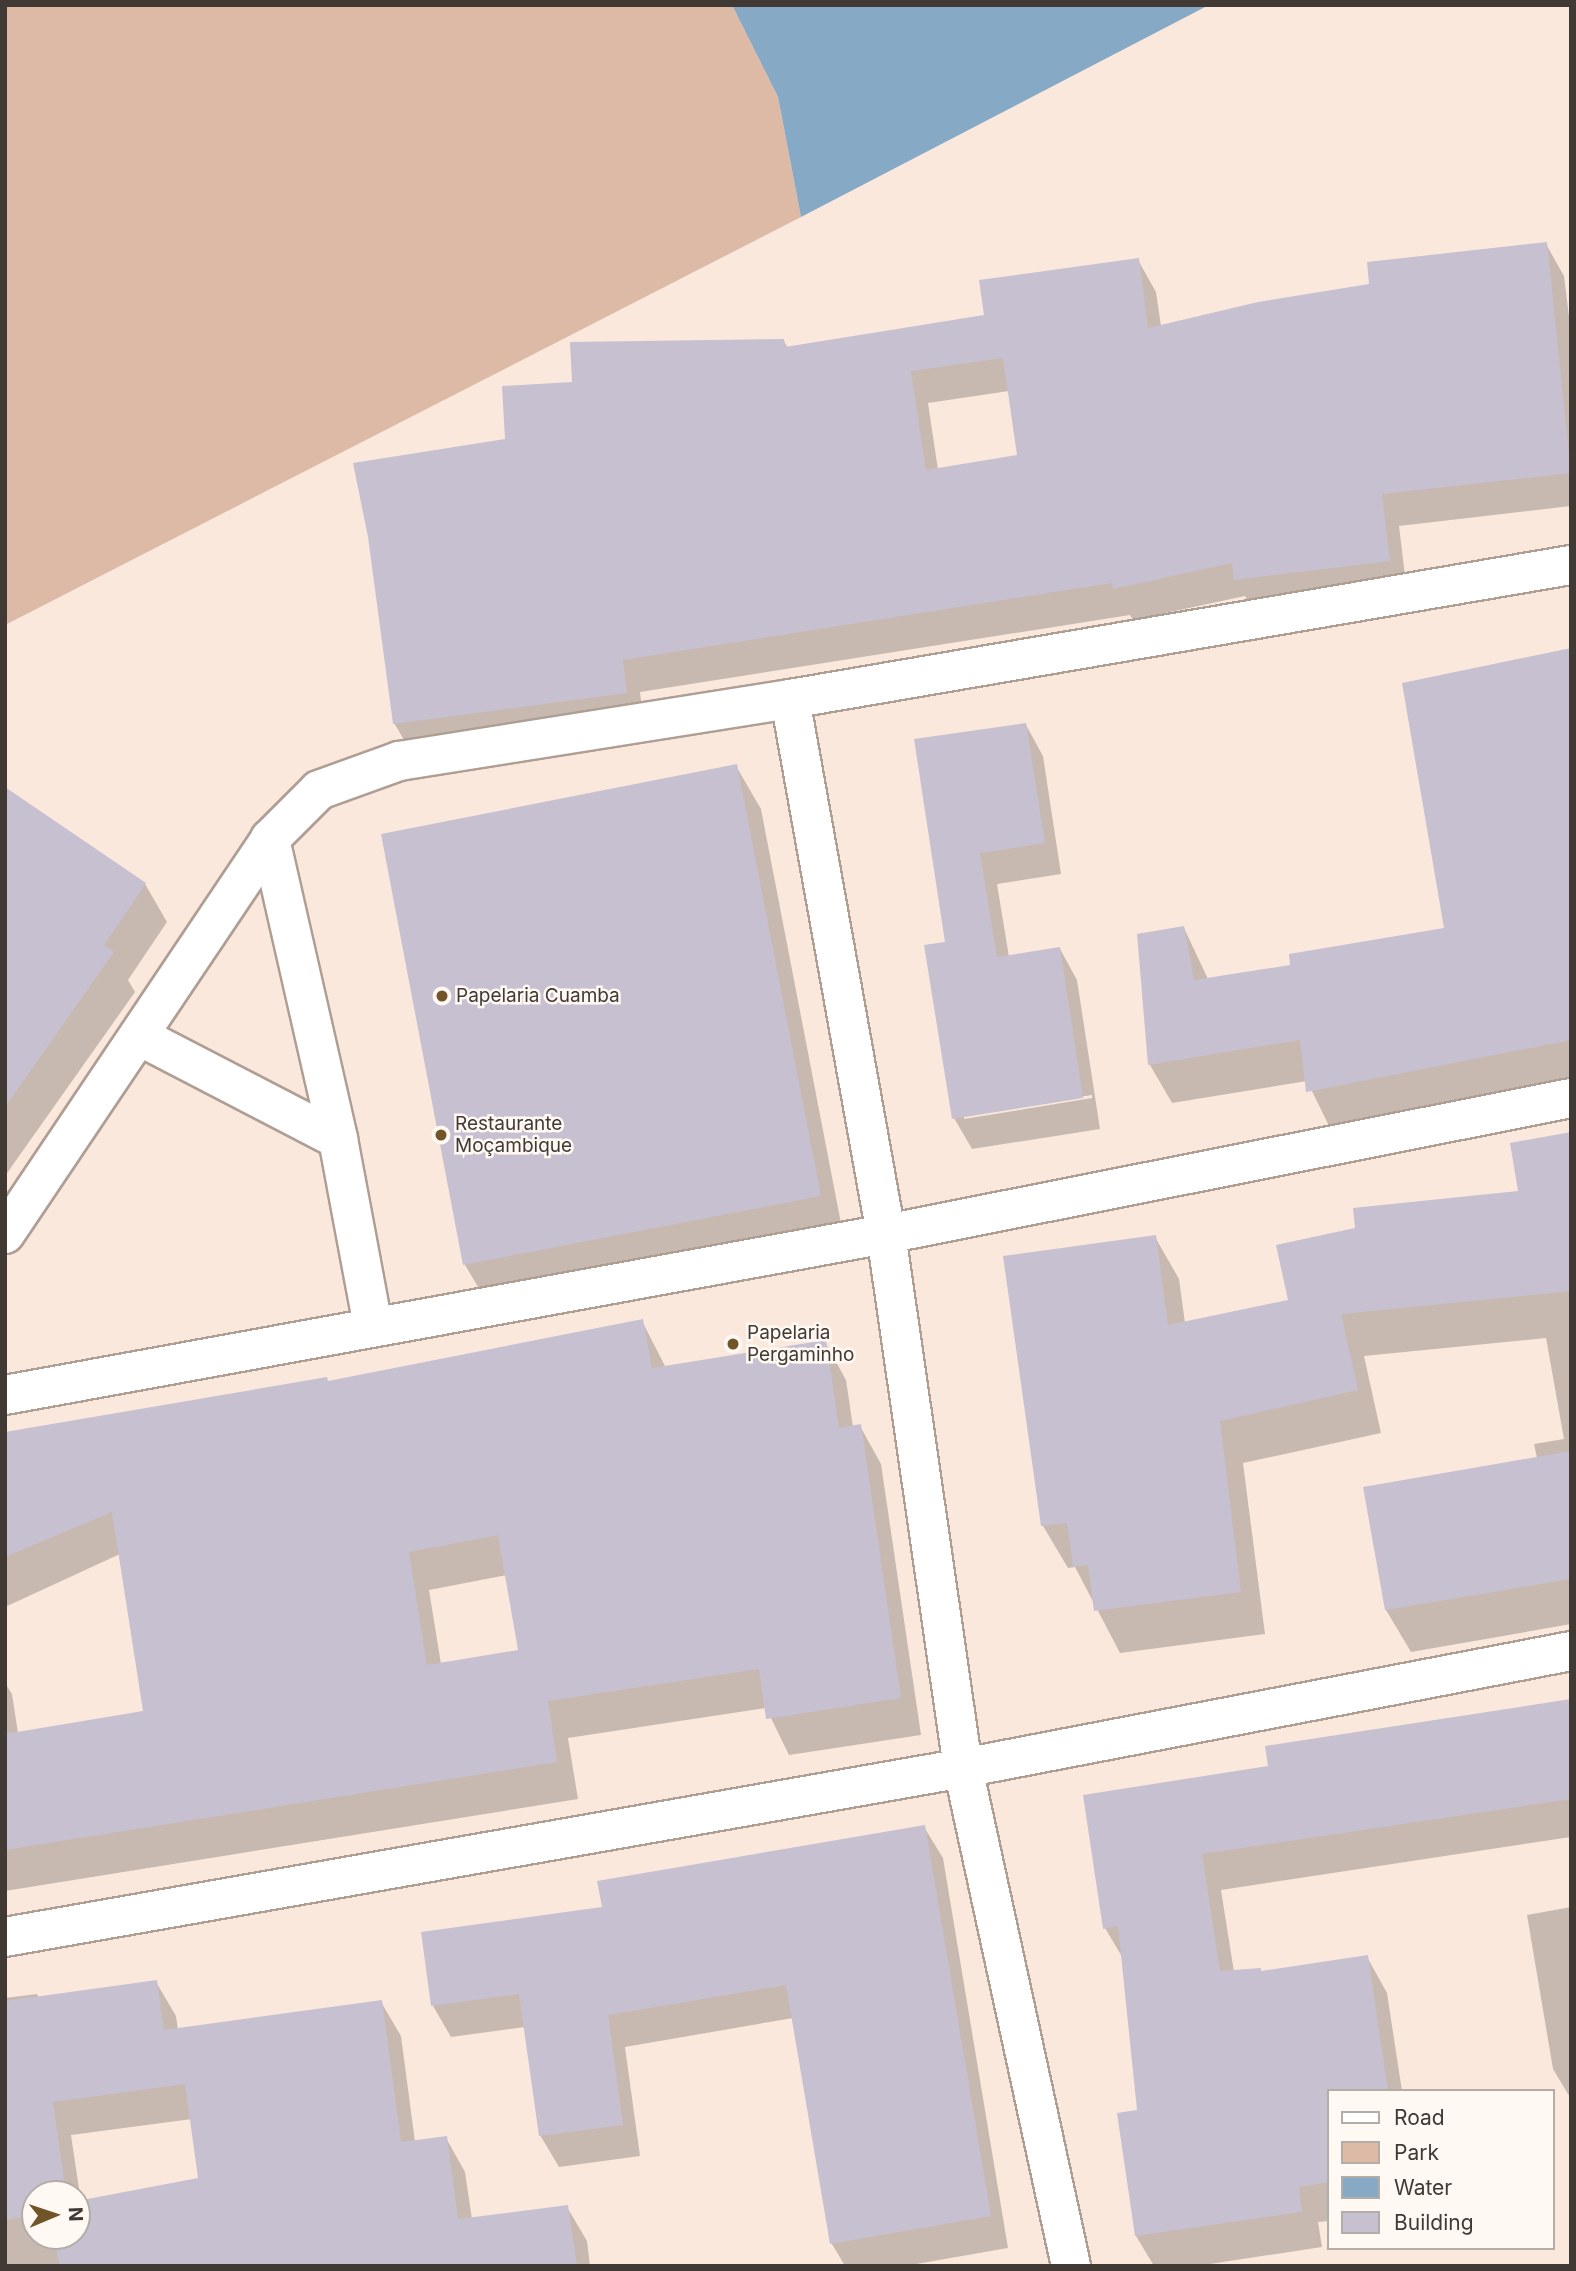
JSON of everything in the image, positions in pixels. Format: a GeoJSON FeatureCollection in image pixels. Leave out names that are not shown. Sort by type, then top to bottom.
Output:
{"type":"FeatureCollection","features":[{"type":"Feature","properties":{"kind":"street"},"geometry":{"type":"LineString","coordinates":[[5,1234],[270,839],[319,790],[399,761],[790,699],[1571,565]]}},
{"type":"Feature","properties":{"kind":"street"},"geometry":{"type":"LineString","coordinates":[[790,699],[886,1234],[963,1768],[1071,2266]]}},
{"type":"Feature","properties":{"kind":"street"},"geometry":{"type":"LineString","coordinates":[[270,839],[338,1139],[373,1326]]}},
{"type":"Feature","properties":{"kind":"street"},"geometry":{"type":"LineString","coordinates":[[139,1036],[338,1139]]}},
{"type":"Feature","properties":{"kind":"street"},"geometry":{"type":"LineString","coordinates":[[5,1395],[886,1234],[1571,1098]]}},
{"type":"Feature","properties":{"kind":"street"},"geometry":{"type":"LineString","coordinates":[[5,1937],[963,1768],[1571,1651]]}},
{"type":"Feature","properties":{"kind":"green space"},"geometry":{"type":"Polygon","coordinates":[[[5,5],[732,5],[778,97],[801,217],[5,625],[5,5]]]}},
{"type":"Feature","properties":{"kind":"water"},"geometry":{"type":"Polygon","coordinates":[[[732,5],[1209,5],[801,217],[778,97],[732,5]]]}},
{"type":"Feature","properties":{"kind":"building"},"geometry":{"type":"Polygon","coordinates":[[[1547,242],[1571,473],[1382,494],[1390,561],[1234,580],[1232,563],[1113,589],[1112,583],[623,660],[627,693],[393,724],[368,537],[353,463],[505,439],[502,386],[572,382],[570,342],[784,339],[785,347],[984,315],[979,280],[1139,258],[1148,328],[1258,302],[1369,284],[1367,262],[1547,242]],[[1003,358],[911,371],[926,470],[1017,455],[1003,358]]]}},
{"type":"Feature","properties":{"kind":"building"},"geometry":{"type":"Polygon","coordinates":[[[1571,648],[1571,1040],[1306,1092],[1300,1040],[1148,1065],[1137,934],[1184,926],[1194,980],[1290,965],[1289,954],[1444,928],[1402,683],[1571,648]]]}},
{"type":"Feature","properties":{"kind":"building"},"geometry":{"type":"Polygon","coordinates":[[[1026,723],[1045,843],[980,853],[997,957],[1060,947],[1083,1098],[952,1119],[924,945],[945,942],[914,739],[1026,723]]]}},
{"type":"Feature","properties":{"kind":"building"},"geometry":{"type":"Polygon","coordinates":[[[737,764],[821,1196],[463,1265],[381,834],[737,764]]]}},
{"type":"Feature","properties":{"kind":"building"},"geometry":{"type":"Polygon","coordinates":[[[5,787],[146,883],[104,945],[114,952],[5,1107],[5,787]]]}},
{"type":"Feature","properties":{"kind":"building"},"geometry":{"type":"Polygon","coordinates":[[[1571,1132],[1571,1291],[1341,1314],[1358,1390],[1220,1421],[1241,1592],[1094,1611],[1088,1565],[1073,1567],[1067,1523],[1041,1526],[1003,1256],[1156,1235],[1168,1325],[1288,1300],[1276,1245],[1355,1228],[1353,1208],[1518,1191],[1510,1143],[1571,1132]]]}},
{"type":"Feature","properties":{"kind":"building"},"geometry":{"type":"Polygon","coordinates":[[[643,1319],[652,1368],[826,1340],[839,1428],[861,1424],[901,1698],[766,1719],[759,1669],[548,1701],[557,1762],[5,1850],[5,1734],[143,1711],[112,1512],[5,1557],[5,1432],[327,1377],[328,1381],[643,1319]],[[498,1535],[409,1552],[427,1665],[518,1650],[498,1535]]]}},
{"type":"Feature","properties":{"kind":"building"},"geometry":{"type":"Polygon","coordinates":[[[1571,1451],[1571,1579],[1385,1610],[1363,1487],[1571,1451]]]}},
{"type":"Feature","properties":{"kind":"building"},"geometry":{"type":"Polygon","coordinates":[[[1571,1699],[1571,1799],[1202,1854],[1220,1971],[1261,1968],[1261,1971],[1368,1955],[1388,2089],[1328,2089],[1328,2182],[1299,2187],[1302,2212],[1135,2236],[1117,2113],[1137,2110],[1118,1926],[1103,1929],[1083,1795],[1268,1766],[1265,1746],[1571,1699]]]}},
{"type":"Feature","properties":{"kind":"building"},"geometry":{"type":"Polygon","coordinates":[[[925,1825],[991,2216],[830,2244],[786,1985],[608,2015],[623,2125],[539,2136],[519,1994],[431,2006],[421,1932],[602,1907],[597,1881],[925,1825]]]}},
{"type":"Feature","properties":{"kind":"building"},"geometry":{"type":"Polygon","coordinates":[[[157,1980],[164,2030],[382,2000],[401,2142],[447,2136],[458,2219],[568,2205],[577,2266],[60,2266],[56,2250],[91,2250],[91,2198],[198,2178],[185,2084],[53,2102],[64,2180],[21,2180],[21,2217],[5,2220],[5,2001],[157,1980]]]}},
{"type":"Feature","properties":{"kind":"place","name":"Papelaria Cuamba"},"geometry":{"type":"Point","coordinates":[442,996]}},
{"type":"Feature","properties":{"kind":"place","name":"Restaurante Moçambique"},"geometry":{"type":"Point","coordinates":[441,1135]}},
{"type":"Feature","properties":{"kind":"place","name":"Papelaria Pergaminho"},"geometry":{"type":"Point","coordinates":[733,1344]}}]}
